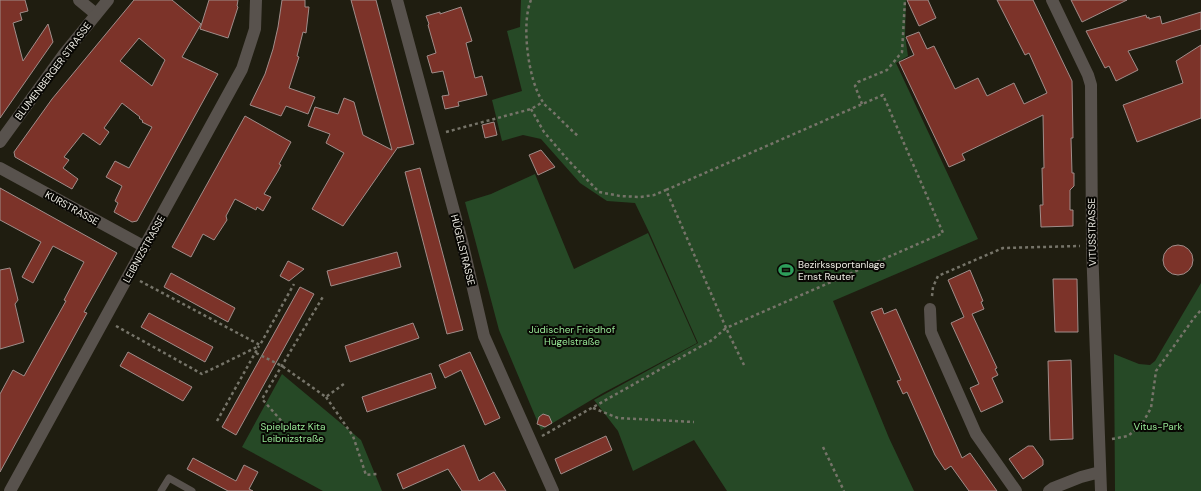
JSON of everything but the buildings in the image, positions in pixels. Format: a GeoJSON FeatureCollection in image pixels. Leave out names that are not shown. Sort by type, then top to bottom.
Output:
{"type":"FeatureCollection","features":[{"type":"Feature","properties":{"kind":"street"},"geometry":{"type":"LineString","coordinates":[[79,0],[96,14]]}},
{"type":"Feature","properties":{"kind":"street","name":"BLUMENBERGER STRASSE"},"geometry":{"type":"LineString","coordinates":[[0,142],[64,54],[108,0]]}},
{"type":"Feature","properties":{"kind":"street","name":"LEIBNIZSTRASSE"},"geometry":{"type":"LineString","coordinates":[[10,491],[242,69],[254,29],[256,0]]}},
{"type":"Feature","properties":{"kind":"street","name":"HÜGELSTRASSE"},"geometry":{"type":"LineString","coordinates":[[397,0],[462,242],[484,336],[553,491]]}},
{"type":"Feature","properties":{"kind":"street","name":"VITUSSTRASSE"},"geometry":{"type":"LineString","coordinates":[[1052,0],[1088,75],[1091,85],[1092,246],[1101,491]]}},
{"type":"Feature","properties":{"kind":"street","name":"KURSTRASSE"},"geometry":{"type":"LineString","coordinates":[[0,168],[145,247]]}},
{"type":"Feature","properties":{"kind":"street"},"geometry":{"type":"LineString","coordinates":[[930,309],[931,332],[976,434],[1016,491]]}},
{"type":"Feature","properties":{"kind":"street"},"geometry":{"type":"LineString","coordinates":[[1049,491],[1081,477],[1100,472]]}},
{"type":"Feature","properties":{"kind":"lane"},"geometry":{"type":"LineString","coordinates":[[161,491],[169,478],[192,491]]}},
{"type":"Feature","properties":{"kind":"path"},"geometry":{"type":"LineString","coordinates":[[531,0],[526,37],[529,60],[535,85],[543,102],[578,136]]}},
{"type":"Feature","properties":{"kind":"path"},"geometry":{"type":"LineString","coordinates":[[862,104],[854,86],[858,82],[887,70],[902,52],[904,0]]}},
{"type":"Feature","properties":{"kind":"path"},"geometry":{"type":"LineString","coordinates":[[531,109],[544,132],[568,160],[599,192],[640,198],[654,195],[666,190],[883,95],[943,233],[726,328],[712,340],[531,442]]}},
{"type":"Feature","properties":{"kind":"path"},"geometry":{"type":"LineString","coordinates":[[433,135],[531,109],[543,102]]}},
{"type":"Feature","properties":{"kind":"path"},"geometry":{"type":"LineString","coordinates":[[666,190],[726,328],[744,365]]}},
{"type":"Feature","properties":{"kind":"path"},"geometry":{"type":"LineString","coordinates":[[930,309],[933,287],[938,276],[1003,248],[1092,246]]}},
{"type":"Feature","properties":{"kind":"path"},"geometry":{"type":"LineString","coordinates":[[129,275],[260,345]]}},
{"type":"Feature","properties":{"kind":"path"},"geometry":{"type":"LineString","coordinates":[[217,421],[294,284]]}},
{"type":"Feature","properties":{"kind":"path"},"geometry":{"type":"LineString","coordinates":[[285,425],[262,399],[324,295]]}},
{"type":"Feature","properties":{"kind":"path"},"geometry":{"type":"LineString","coordinates":[[1100,440],[1128,436],[1142,424],[1151,408],[1156,371],[1201,310]]}},
{"type":"Feature","properties":{"kind":"path"},"geometry":{"type":"LineString","coordinates":[[105,320],[202,374],[260,345]]}},
{"type":"Feature","properties":{"kind":"path"},"geometry":{"type":"LineString","coordinates":[[256,353],[282,366],[326,397],[353,436],[366,475],[376,474]]}},
{"type":"Feature","properties":{"kind":"path"},"geometry":{"type":"LineString","coordinates":[[326,397],[345,383]]}},
{"type":"Feature","properties":{"kind":"path"},"geometry":{"type":"LineString","coordinates":[[592,407],[618,418],[694,422]]}},
{"type":"Feature","properties":{"kind":"path"},"geometry":{"type":"LineString","coordinates":[[823,447],[844,491]]}},
{"type":"Feature","properties":{"kind":"green space","name":"Bezirkssportanlage Ernst Reuter"},"geometry":{"type":"Polygon","coordinates":[[[521,0],[906,0],[905,36],[908,56],[896,63],[978,239],[833,301],[889,438],[914,491],[727,491],[694,440],[633,471],[618,431],[594,400],[698,343],[635,203],[607,201],[580,183],[541,139],[523,135],[502,141],[492,100],[522,91],[507,31],[520,27],[521,0]]]}},
{"type":"Feature","properties":{"kind":"green space","name":"Jüdischer Friedhof Hügelstraße"},"geometry":{"type":"Polygon","coordinates":[[[535,174],[574,269],[648,233],[697,343],[603,393],[541,430],[499,330],[465,202],[491,194],[535,174]]]}},
{"type":"Feature","properties":{"kind":"green space","name":"Vitus-Park"},"geometry":{"type":"Polygon","coordinates":[[[1201,283],[1201,491],[1115,491],[1114,354],[1139,364],[1150,365],[1155,361],[1201,283]]]}},
{"type":"Feature","properties":{"kind":"green space","name":"Spielplatz Kita Leibnizstraße"},"geometry":{"type":"Polygon","coordinates":[[[282,374],[361,440],[382,491],[323,491],[242,447],[282,374]]]}},
{"type":"Feature","properties":{"kind":"place","name":"Bezirkssportanlage Ernst Reuter"},"geometry":{"type":"Point","coordinates":[786,270]}}]}
